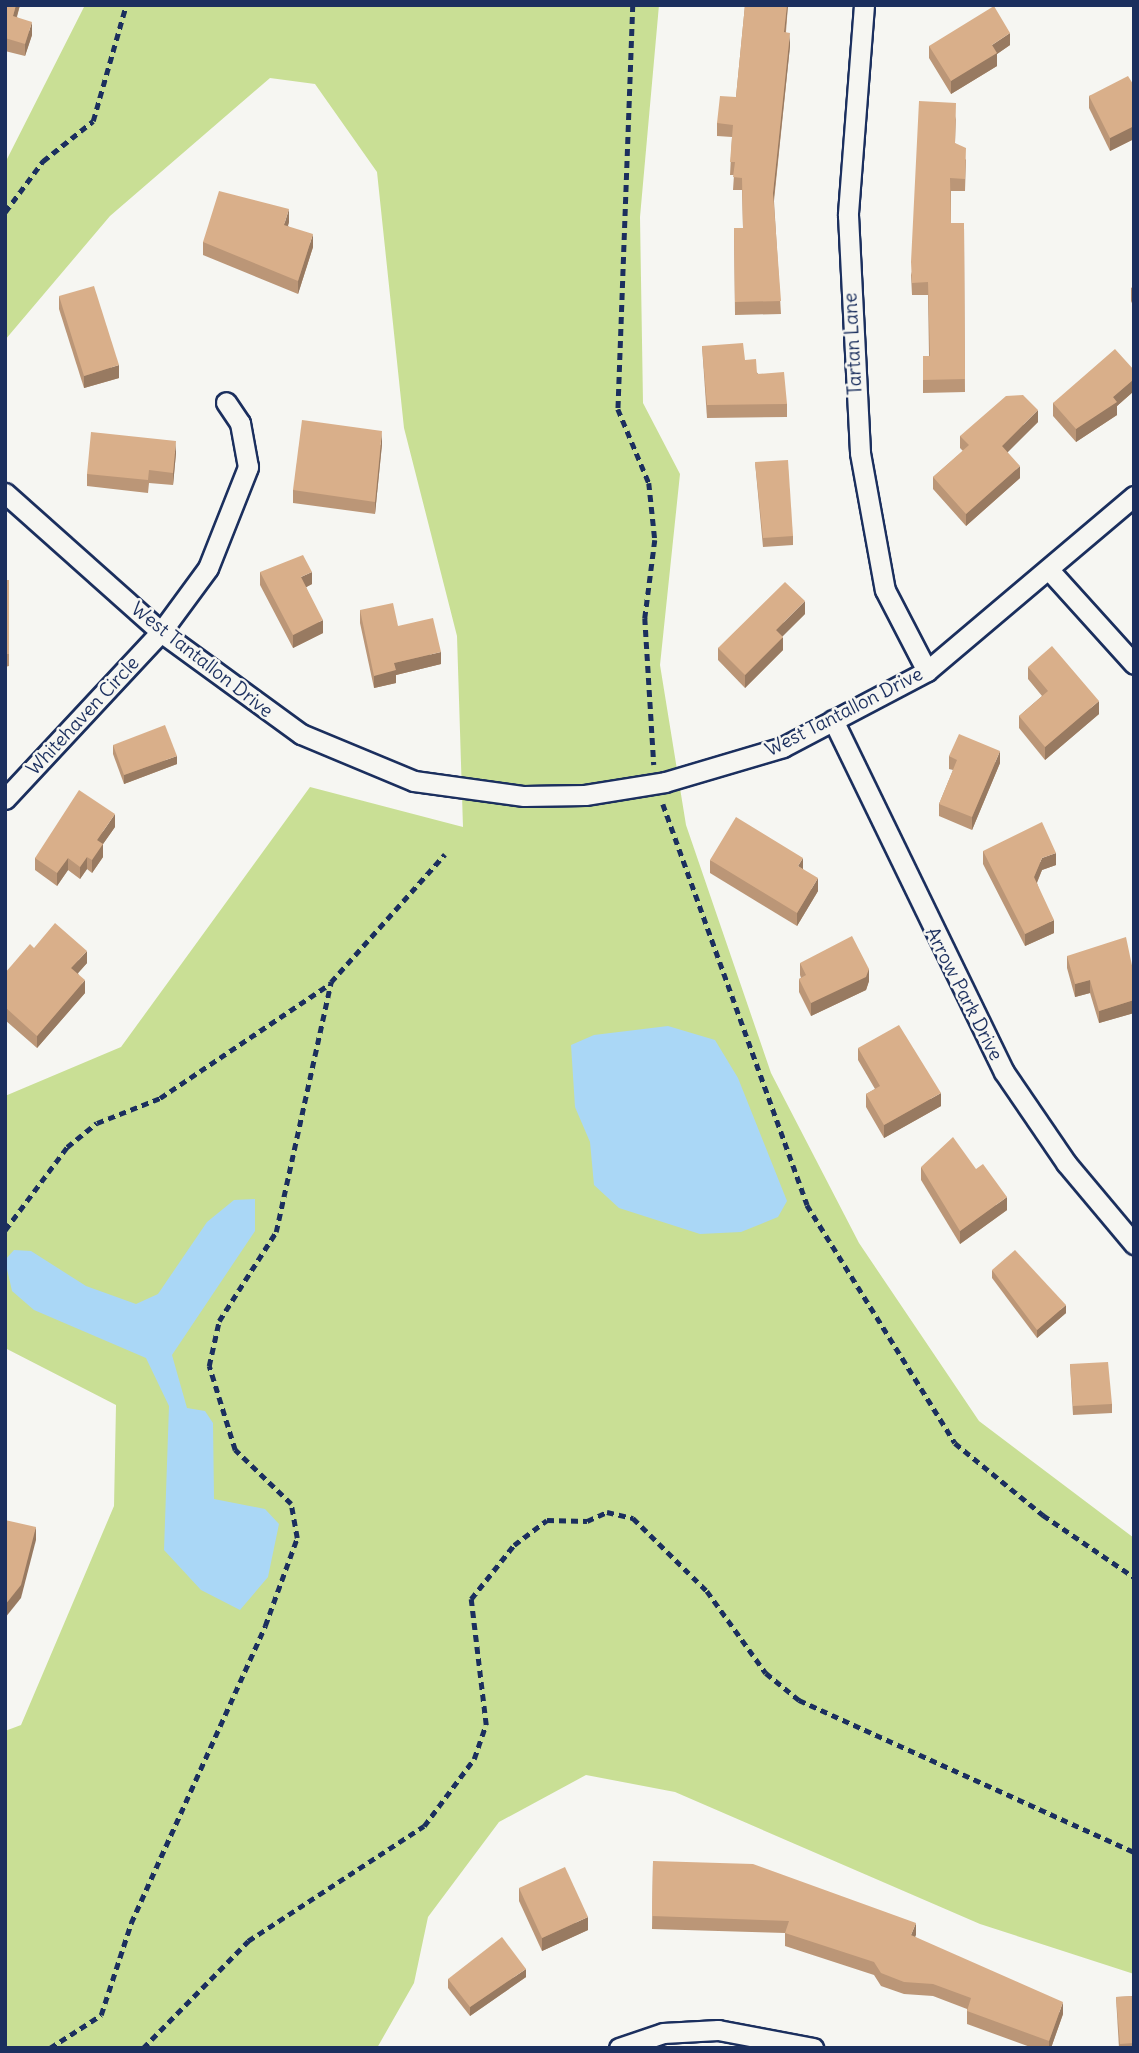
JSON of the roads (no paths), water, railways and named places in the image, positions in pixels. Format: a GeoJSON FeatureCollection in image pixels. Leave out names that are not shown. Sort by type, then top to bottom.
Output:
{"type":"FeatureCollection","features":[{"type":"Feature","properties":{"kind":"street","name":"Tartan Lane"},"geometry":{"type":"LineString","coordinates":[[864,5],[848,215],[860,453],[885,590],[927,671]]}},
{"type":"Feature","properties":{"kind":"street","name":"Whitehaven Circle"},"geometry":{"type":"LineString","coordinates":[[5,799],[161,632],[208,568],[242,494],[245,436],[226,402]]}},
{"type":"Feature","properties":{"kind":"street","name":"West Tantallon Drive"},"geometry":{"type":"LineString","coordinates":[[5,493],[161,632],[301,734],[414,781],[524,796],[657,783],[783,747],[927,671],[1050,571],[1134,496]]}},
{"type":"Feature","properties":{"kind":"street"},"geometry":{"type":"LineString","coordinates":[[1050,571],[1134,664]]}},
{"type":"Feature","properties":{"kind":"street","name":"Arrow Park Drive"},"geometry":{"type":"LineString","coordinates":[[833,720],[1004,1072],[1066,1163],[1134,1244]]}},
{"type":"Feature","properties":{"kind":"street"},"geometry":{"type":"LineString","coordinates":[[620,2048],[663,2033],[718,2030],[813,2048]]}},
{"type":"Feature","properties":{"kind":"water"},"geometry":{"type":"Polygon","coordinates":[[[668,1026],[715,1040],[738,1078],[787,1201],[778,1217],[741,1232],[700,1234],[619,1208],[594,1185],[590,1142],[575,1107],[571,1045],[594,1035],[668,1026]]]}},
{"type":"Feature","properties":{"kind":"water"},"geometry":{"type":"Polygon","coordinates":[[[255,1199],[255,1231],[172,1355],[187,1408],[205,1411],[213,1423],[214,1499],[265,1509],[279,1524],[268,1577],[240,1610],[201,1590],[164,1550],[169,1406],[146,1358],[34,1310],[12,1291],[5,1260],[14,1250],[31,1251],[86,1286],[136,1304],[158,1294],[207,1222],[234,1200],[255,1199]]]}}]}
